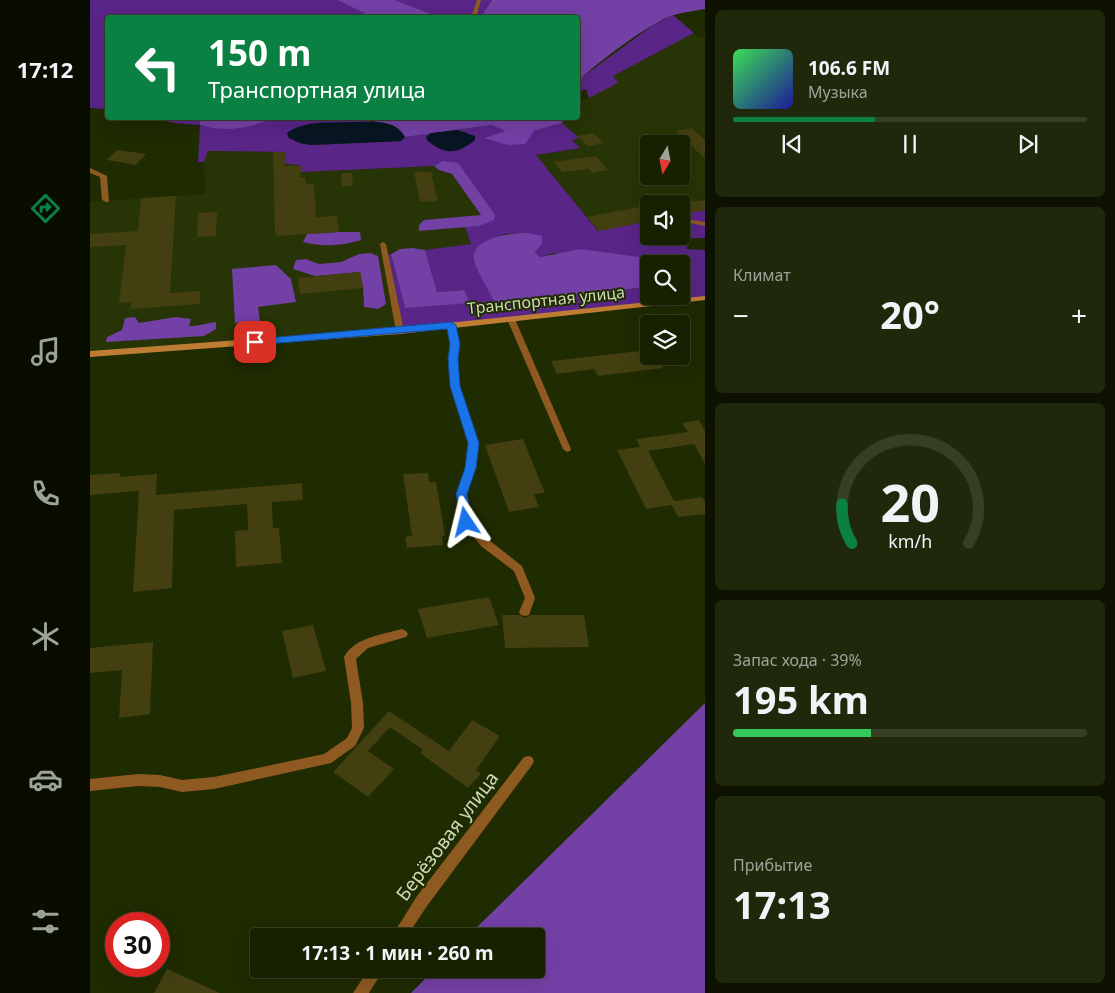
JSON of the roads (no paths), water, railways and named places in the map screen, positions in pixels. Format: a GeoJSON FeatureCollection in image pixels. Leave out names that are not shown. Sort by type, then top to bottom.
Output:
{"type":"FeatureCollection","features":[{"type":"Feature","properties":{"kind":"main road","name":"Транспортная улица"},"geometry":{"type":"LineString","coordinates":[[90,354],[400,331],[705,298]]}},
{"type":"Feature","properties":{"kind":"street"},"geometry":{"type":"LineString","coordinates":[[90,170],[103,176],[106,200]]}},
{"type":"Feature","properties":{"kind":"street"},"geometry":{"type":"LineString","coordinates":[[451,325],[455,344],[453,359],[455,386],[474,443],[470,468],[462,494],[466,522],[485,543],[518,569],[530,598],[525,612]]}},
{"type":"Feature","properties":{"kind":"street"},"geometry":{"type":"LineString","coordinates":[[90,785],[138,780],[160,781],[182,786],[214,783],[328,759],[351,742],[358,728],[357,703],[350,657],[364,644],[402,634]]}},
{"type":"Feature","properties":{"kind":"street","name":"Берёзовая улица"},"geometry":{"type":"LineString","coordinates":[[403,928],[528,761]]}},
{"type":"Feature","properties":{"kind":"street"},"geometry":{"type":"LineString","coordinates":[[360,993],[370,978]]}},
{"type":"Feature","properties":{"kind":"lane"},"geometry":{"type":"LineString","coordinates":[[474,15],[479,0]]}},
{"type":"Feature","properties":{"kind":"lane"},"geometry":{"type":"LineString","coordinates":[[692,222],[705,224]]}},
{"type":"Feature","properties":{"kind":"lane"},"geometry":{"type":"LineString","coordinates":[[383,244],[400,331]]}},
{"type":"Feature","properties":{"kind":"lane"},"geometry":{"type":"LineString","coordinates":[[511,319],[567,449]]}},
{"type":"Feature","properties":{"kind":"water"},"geometry":{"type":"Polygon","coordinates":[[[381,122],[395,127],[405,137],[401,141],[311,145],[289,138],[287,133],[309,124],[381,122]]]}},
{"type":"Feature","properties":{"kind":"water"},"geometry":{"type":"Polygon","coordinates":[[[457,130],[475,136],[475,140],[456,151],[445,151],[433,145],[426,137],[431,133],[457,130]]]}}]}
